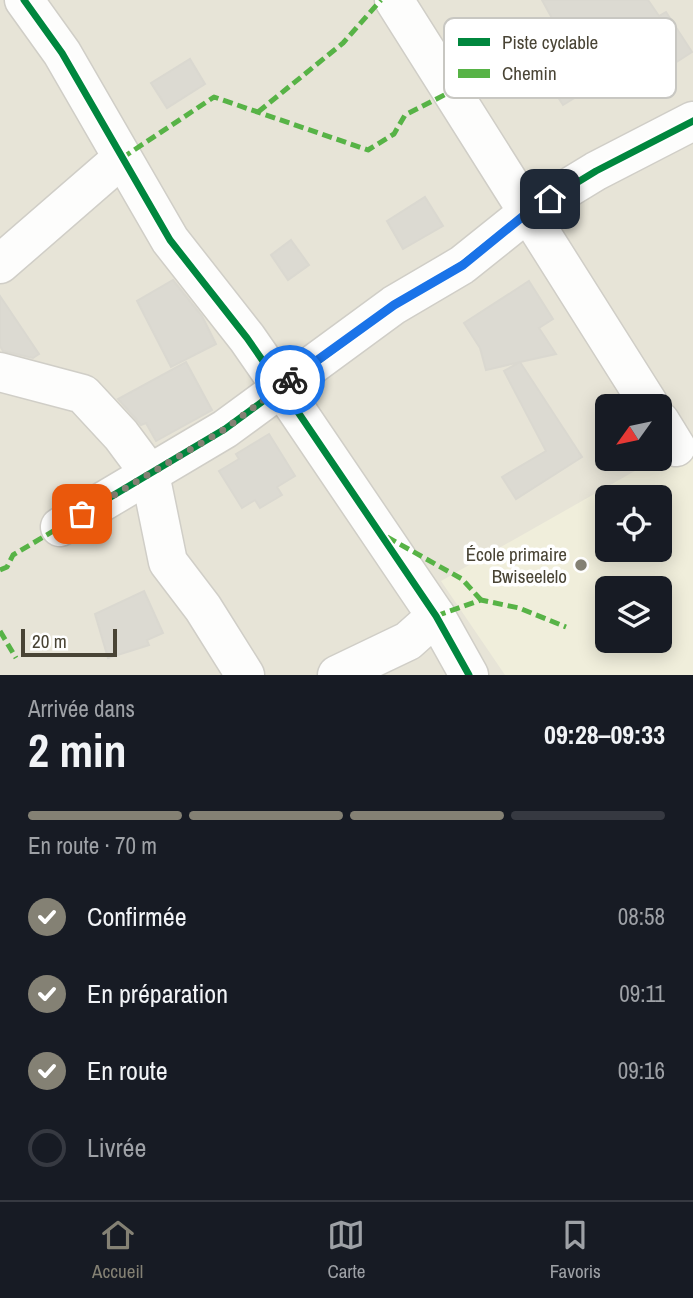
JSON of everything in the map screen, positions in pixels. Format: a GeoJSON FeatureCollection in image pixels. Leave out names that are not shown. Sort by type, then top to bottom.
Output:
{"type":"FeatureCollection","features":[{"type":"Feature","properties":{"kind":"street"},"geometry":{"type":"LineString","coordinates":[[24,0],[62,53],[170,240],[247,338],[281,387],[436,616],[470,675]]}},
{"type":"Feature","properties":{"kind":"street"},"geometry":{"type":"LineString","coordinates":[[394,0],[444,80]]}},
{"type":"Feature","properties":{"kind":"street"},"geometry":{"type":"LineString","coordinates":[[455,98],[642,394]]}},
{"type":"Feature","properties":{"kind":"street"},"geometry":{"type":"LineString","coordinates":[[60,527],[225,429],[394,305],[463,265],[527,213],[596,171],[693,121]]}},
{"type":"Feature","properties":{"kind":"street"},"geometry":{"type":"LineString","coordinates":[[0,264],[122,158]]}},
{"type":"Feature","properties":{"kind":"street"},"geometry":{"type":"LineString","coordinates":[[0,372],[83,394],[121,435],[150,474],[168,562],[203,608],[245,675]]}},
{"type":"Feature","properties":{"kind":"street"},"geometry":{"type":"LineString","coordinates":[[337,675],[408,641],[436,616]]}},
{"type":"Feature","properties":{"kind":"shaded area"},"geometry":{"type":"Polygon","coordinates":[[[0,0],[693,0],[693,675],[0,675],[0,0]]]}},
{"type":"Feature","properties":{"kind":"shaded area","name":"École primaire Bwiseelelo"},"geometry":{"type":"Polygon","coordinates":[[[693,438],[693,675],[505,675],[441,581],[595,494],[595,562],[672,562],[672,485],[610,485],[635,471],[672,471],[672,450],[693,438]]]}},
{"type":"Feature","properties":{"kind":"building"},"geometry":{"type":"Polygon","coordinates":[[[542,0],[648,0],[659,16],[666,12],[670,18],[552,18],[542,0]]]}},
{"type":"Feature","properties":{"kind":"building"},"geometry":{"type":"Polygon","coordinates":[[[676,27],[692,52],[676,62],[676,27]]]}},
{"type":"Feature","properties":{"kind":"building"},"geometry":{"type":"Polygon","coordinates":[[[190,59],[205,84],[167,108],[151,83],[190,59]]]}},
{"type":"Feature","properties":{"kind":"building"},"geometry":{"type":"Polygon","coordinates":[[[559,98],[575,98],[563,105],[559,98]]]}},
{"type":"Feature","properties":{"kind":"building"},"geometry":{"type":"Polygon","coordinates":[[[425,197],[443,226],[403,249],[387,221],[425,197]]]}},
{"type":"Feature","properties":{"kind":"building"},"geometry":{"type":"Polygon","coordinates":[[[291,240],[309,265],[288,280],[271,255],[291,240]]]}},
{"type":"Feature","properties":{"kind":"building"},"geometry":{"type":"Polygon","coordinates":[[[173,280],[202,316],[216,344],[171,367],[137,301],[173,280]]]}},
{"type":"Feature","properties":{"kind":"building"},"geometry":{"type":"Polygon","coordinates":[[[529,281],[553,319],[539,328],[556,354],[486,370],[480,348],[464,323],[529,281]]]}},
{"type":"Feature","properties":{"kind":"building"},"geometry":{"type":"Polygon","coordinates":[[[0,296],[39,354],[33,358],[3,351],[0,346],[0,296]]]}},
{"type":"Feature","properties":{"kind":"building"},"geometry":{"type":"Polygon","coordinates":[[[186,362],[212,410],[156,441],[146,423],[141,425],[118,399],[186,362]]]}},
{"type":"Feature","properties":{"kind":"building"},"geometry":{"type":"Polygon","coordinates":[[[520,362],[582,457],[516,499],[502,477],[546,451],[504,371],[520,362]]]}},
{"type":"Feature","properties":{"kind":"building"},"geometry":{"type":"Polygon","coordinates":[[[269,434],[295,476],[277,487],[282,495],[260,508],[255,500],[242,508],[219,471],[239,459],[236,454],[269,434]]]}},
{"type":"Feature","properties":{"kind":"building"},"geometry":{"type":"Polygon","coordinates":[[[144,591],[163,633],[147,640],[149,645],[108,658],[95,614],[144,591]]]}},
{"type":"Feature","properties":{"kind":"marked path"},"geometry":{"type":"LineString","coordinates":[[258,112],[343,43],[381,0]]}},
{"type":"Feature","properties":{"kind":"marked path"},"geometry":{"type":"LineString","coordinates":[[122,158],[214,97],[368,150],[394,134],[405,115],[444,95]]}},
{"type":"Feature","properties":{"kind":"marked path"},"geometry":{"type":"LineString","coordinates":[[0,570],[7,567],[13,555],[60,527]]}},
{"type":"Feature","properties":{"kind":"marked path"},"geometry":{"type":"LineString","coordinates":[[387,537],[462,579],[481,600]]}},
{"type":"Feature","properties":{"kind":"marked path"},"geometry":{"type":"LineString","coordinates":[[436,616],[481,600],[519,608],[566,627]]}},
{"type":"Feature","properties":{"kind":"marked path"},"geometry":{"type":"LineString","coordinates":[[0,631],[16,658]]}},
{"type":"Feature","properties":{"kind":"cycle path"},"geometry":{"type":"LineString","coordinates":[[24,0],[62,53],[170,240],[247,338],[281,387],[436,616],[469,675]]}},
{"type":"Feature","properties":{"kind":"cycle path"},"geometry":{"type":"LineString","coordinates":[[60,527],[225,429],[394,305],[462,265],[527,213],[596,171],[693,121]]}},
{"type":"Feature","properties":{"kind":"way so far"},"geometry":{"type":"LineString","coordinates":[[82,514],[225,429],[290,380]]}},
{"type":"Feature","properties":{"kind":"place","name":"École primaire Bwiseelelo"},"geometry":{"type":"Point","coordinates":[581,565]}},
{"type":"Feature","properties":{"kind":"route"},"geometry":{"type":"LineString","coordinates":[[290,380],[394,305],[463,265],[527,213],[550,199]]}}]}
